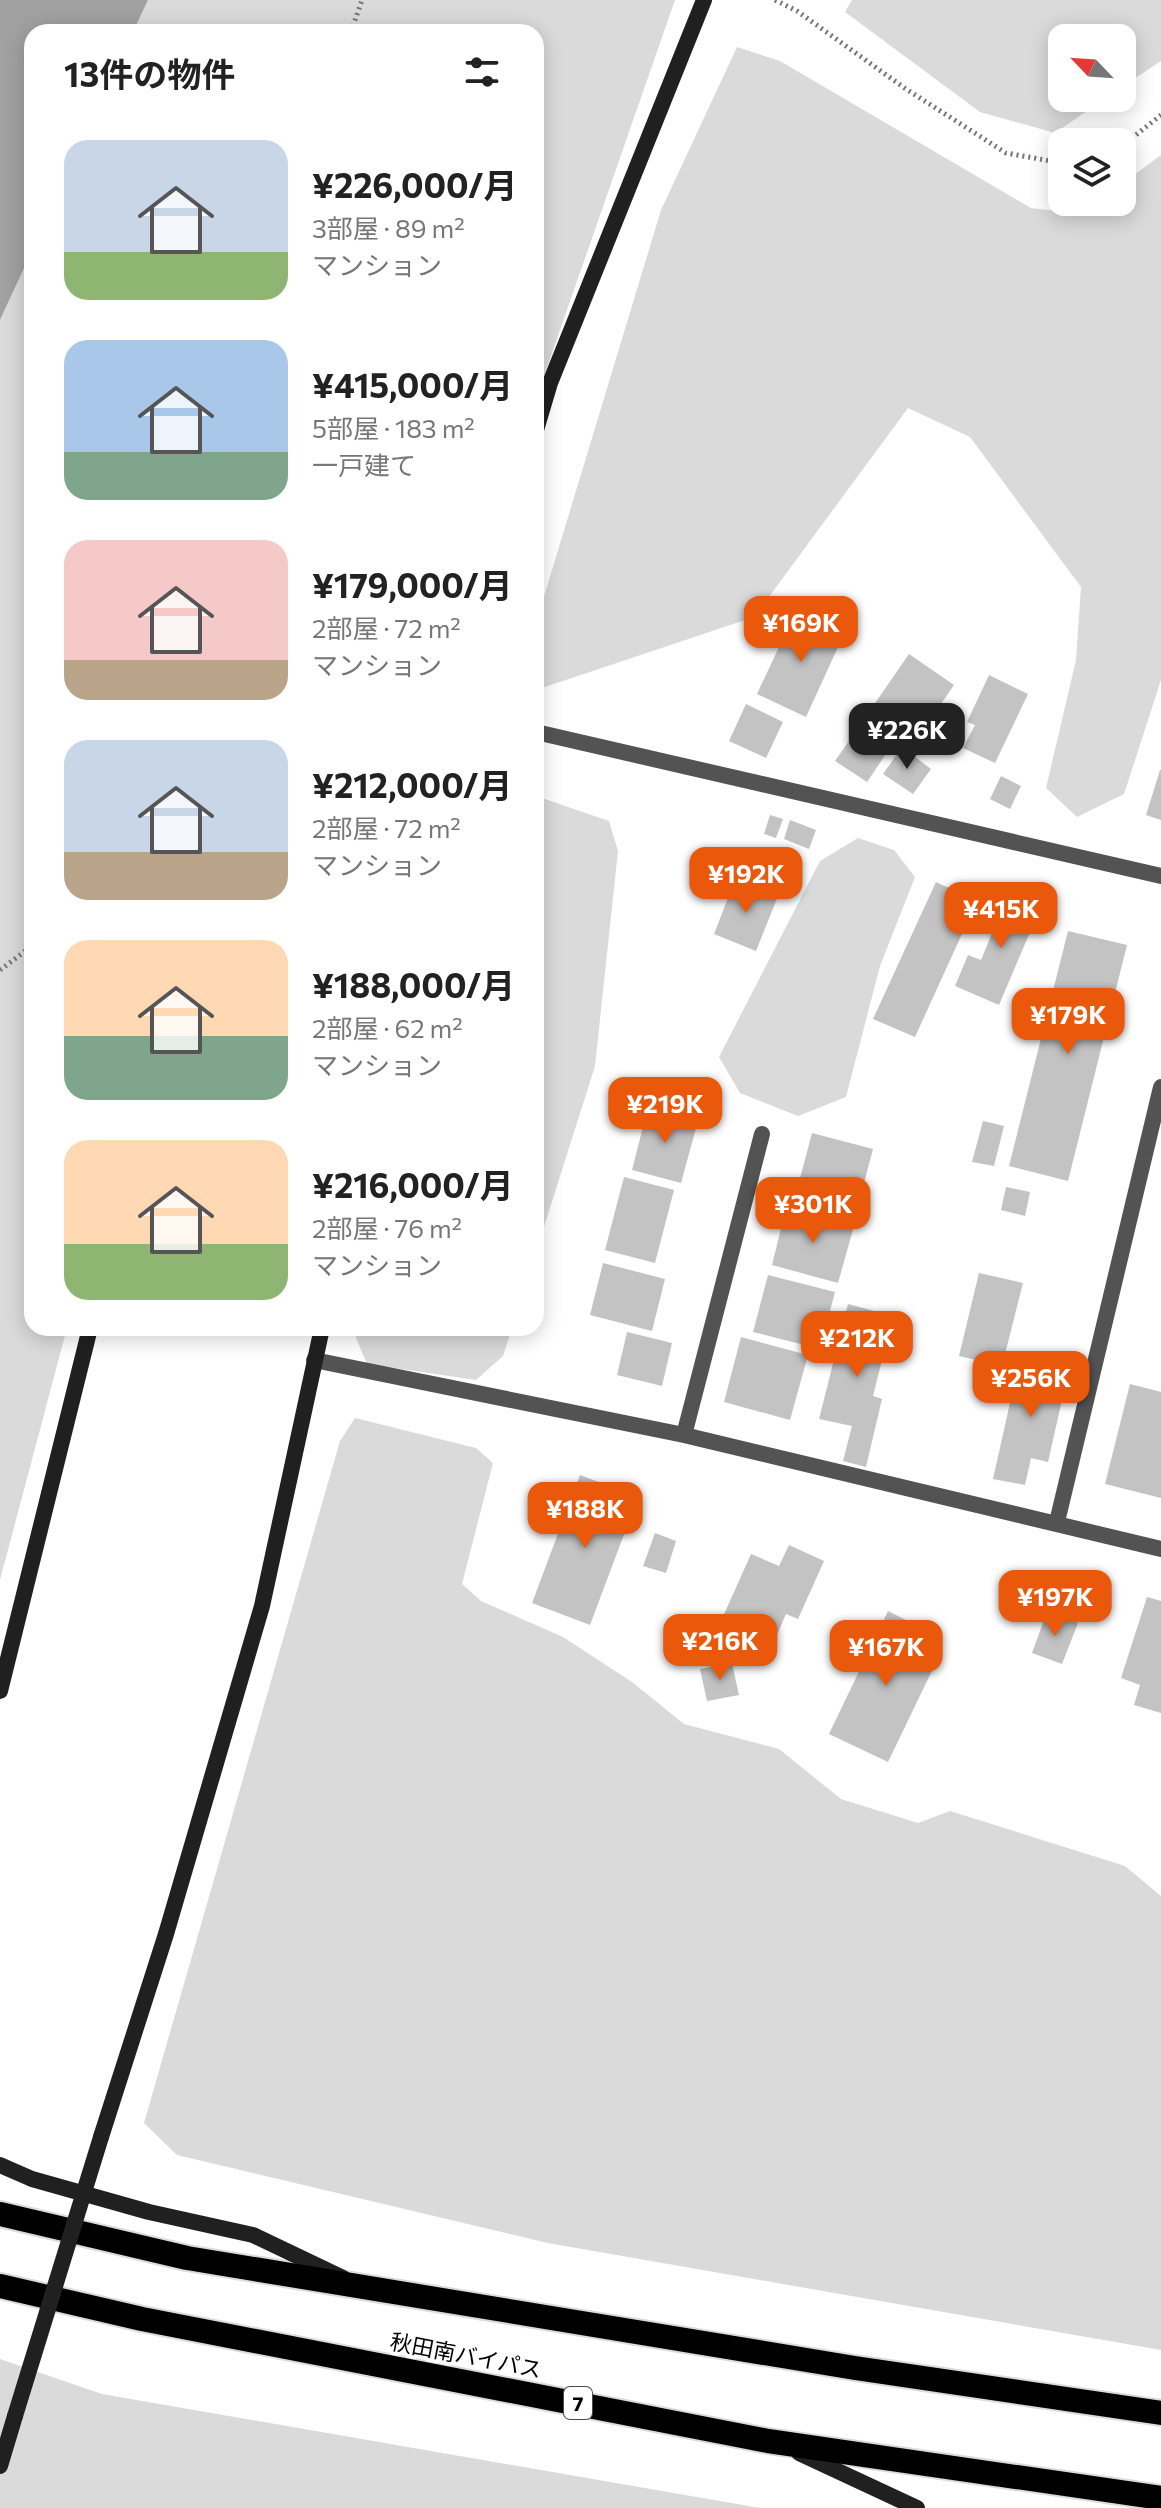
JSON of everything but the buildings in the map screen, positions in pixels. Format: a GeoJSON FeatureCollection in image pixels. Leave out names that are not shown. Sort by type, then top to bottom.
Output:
{"type":"FeatureCollection","features":[{"type":"Feature","properties":{"kind":"highway"},"geometry":{"type":"LineString","coordinates":[[0,2214],[187,2258],[855,2368],[1161,2413]]}},
{"type":"Feature","properties":{"kind":"highway","name":"秋田南バイパス"},"geometry":{"type":"LineString","coordinates":[[0,2286],[142,2319],[768,2441],[1161,2498]]}},
{"type":"Feature","properties":{"kind":"street"},"geometry":{"type":"LineString","coordinates":[[544,403],[704,0]]}},
{"type":"Feature","properties":{"kind":"street"},"geometry":{"type":"LineString","coordinates":[[544,734],[1161,876]]}},
{"type":"Feature","properties":{"kind":"street"},"geometry":{"type":"LineString","coordinates":[[1057,1522],[1161,1087]]}},
{"type":"Feature","properties":{"kind":"street"},"geometry":{"type":"LineString","coordinates":[[684,1435],[762,1134]]}},
{"type":"Feature","properties":{"kind":"street"},"geometry":{"type":"LineString","coordinates":[[0,1691],[88,1336]]}},
{"type":"Feature","properties":{"kind":"street"},"geometry":{"type":"LineString","coordinates":[[0,2466],[166,1934],[262,1606],[320,1336]]}},
{"type":"Feature","properties":{"kind":"street"},"geometry":{"type":"LineString","coordinates":[[314,1360],[684,1435],[1161,1549]]}},
{"type":"Feature","properties":{"kind":"street"},"geometry":{"type":"LineString","coordinates":[[0,2165],[32,2179],[149,2212],[253,2235],[360,2286]]}},
{"type":"Feature","properties":{"kind":"street"},"geometry":{"type":"LineString","coordinates":[[768,2441],[833,2467],[917,2508]]}},
{"type":"Feature","properties":{"kind":"path"},"geometry":{"type":"LineString","coordinates":[[354,24],[362,0]]}},
{"type":"Feature","properties":{"kind":"path"},"geometry":{"type":"LineString","coordinates":[[775,0],[797,11],[906,89],[1006,153],[1048,160]]}},
{"type":"Feature","properties":{"kind":"path"},"geometry":{"type":"LineString","coordinates":[[1136,135],[1161,115]]}},
{"type":"Feature","properties":{"kind":"path"},"geometry":{"type":"LineString","coordinates":[[0,970],[24,952]]}},
{"type":"Feature","properties":{"kind":"shaded area"},"geometry":{"type":"Polygon","coordinates":[[[0,0],[148,0],[137,24],[24,24],[24,268],[0,320],[0,0]]]}},
{"type":"Feature","properties":{"kind":"shaded area"},"geometry":{"type":"Polygon","coordinates":[[[148,0],[675,0],[544,376],[544,24],[137,24],[148,0]]]}},
{"type":"Feature","properties":{"kind":"shaded area"},"geometry":{"type":"Polygon","coordinates":[[[852,0],[1161,0],[1161,61],[1136,78],[1136,24],[1048,24],[1048,112],[1086,112],[1062,128],[1048,128],[1048,131],[980,112],[845,12],[852,0]]]}},
{"type":"Feature","properties":{"kind":"shaded area"},"geometry":{"type":"Polygon","coordinates":[[[737,47],[780,61],[1031,208],[1048,210],[1048,216],[1136,216],[1136,174],[1161,155],[1161,680],[1124,794],[1077,817],[1046,788],[1076,660],[1081,587],[970,437],[908,408],[754,617],[544,687],[544,597],[661,210],[737,47]]]}},
{"type":"Feature","properties":{"kind":"shaded area"},"geometry":{"type":"Polygon","coordinates":[[[24,268],[24,1336],[65,1336],[0,1580],[0,320],[24,268]]]}},
{"type":"Feature","properties":{"kind":"shaded area"},"geometry":{"type":"Polygon","coordinates":[[[544,799],[609,821],[618,851],[595,1066],[544,1227],[544,799]]]}},
{"type":"Feature","properties":{"kind":"shaded area"},"geometry":{"type":"Polygon","coordinates":[[[858,838],[894,850],[915,877],[880,966],[846,1097],[798,1116],[740,1093],[719,1057],[820,861],[858,838]]]}},
{"type":"Feature","properties":{"kind":"shaded area"},"geometry":{"type":"Polygon","coordinates":[[[509,1336],[503,1356],[476,1380],[367,1364],[356,1338],[509,1336]]]}},
{"type":"Feature","properties":{"kind":"shaded area"},"geometry":{"type":"Polygon","coordinates":[[[355,1418],[476,1448],[493,1463],[462,1584],[481,1601],[563,1637],[632,1682],[684,1724],[779,1749],[841,1799],[918,1823],[950,1811],[1125,1866],[1161,1896],[1161,2350],[548,2243],[177,2155],[144,2123],[340,1441],[355,1418]]]}},
{"type":"Feature","properties":{"kind":"shaded area"},"geometry":{"type":"Polygon","coordinates":[[[0,2359],[102,2394],[760,2508],[0,2508],[0,2359]]]}}]}
